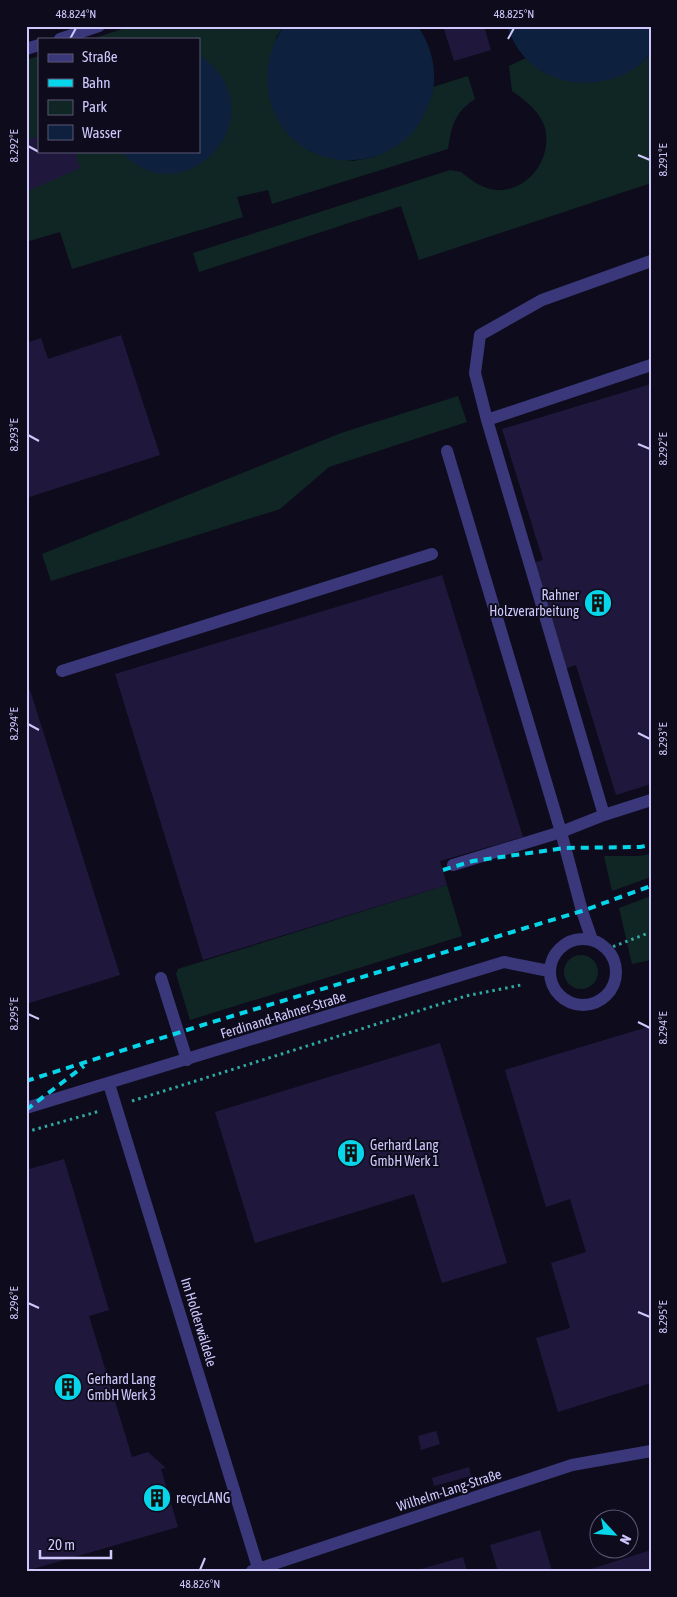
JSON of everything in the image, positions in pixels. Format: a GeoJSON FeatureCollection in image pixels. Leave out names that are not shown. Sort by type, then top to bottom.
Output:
{"type":"FeatureCollection","features":[{"type":"Feature","properties":{"kind":"street"},"geometry":{"type":"LineString","coordinates":[[63,38],[99,26]]}},
{"type":"Feature","properties":{"kind":"street"},"geometry":{"type":"LineString","coordinates":[[26,50],[38,46]]}},
{"type":"Feature","properties":{"kind":"street"},"geometry":{"type":"LineString","coordinates":[[604,815],[487,420],[475,373],[480,335],[542,300],[651,261]]}},
{"type":"Feature","properties":{"kind":"street"},"geometry":{"type":"LineString","coordinates":[[487,420],[651,365]]}},
{"type":"Feature","properties":{"kind":"street"},"geometry":{"type":"LineString","coordinates":[[447,451],[592,940]]}},
{"type":"Feature","properties":{"kind":"street"},"geometry":{"type":"LineString","coordinates":[[62,671],[432,554]]}},
{"type":"Feature","properties":{"kind":"street"},"geometry":{"type":"LineString","coordinates":[[453,865],[561,832],[604,815],[651,800]]}},
{"type":"Feature","properties":{"kind":"street"},"geometry":{"type":"LineString","coordinates":[[575,939],[592,940],[607,949],[612,956],[616,973],[611,990],[598,1002],[581,1006],[558,995],[550,975],[554,954],[560,948],[575,939]]}},
{"type":"Feature","properties":{"kind":"street","name":"Ferdinand-Rahner-Straße"},"geometry":{"type":"LineString","coordinates":[[26,1108],[504,962],[550,975]]}},
{"type":"Feature","properties":{"kind":"street"},"geometry":{"type":"LineString","coordinates":[[161,978],[186,1060]]}},
{"type":"Feature","properties":{"kind":"street","name":"Im Holderwäldele"},"geometry":{"type":"LineString","coordinates":[[109,1084],[257,1570]]}},
{"type":"Feature","properties":{"kind":"street","name":"Wilhelm-Lang-Straße"},"geometry":{"type":"LineString","coordinates":[[257,1570],[572,1465],[651,1450]]}},
{"type":"Feature","properties":{"kind":"path"},"geometry":{"type":"LineString","coordinates":[[607,949],[651,932]]}},
{"type":"Feature","properties":{"kind":"path"},"geometry":{"type":"LineString","coordinates":[[26,1132],[116,1106],[466,996],[550,975]]}},
{"type":"Feature","properties":{"kind":"green space"},"geometry":{"type":"Polygon","coordinates":[[[131,26],[284,26],[276,37],[310,151],[331,158],[353,161],[374,157],[432,95],[433,87],[468,76],[475,99],[462,109],[455,120],[448,149],[272,204],[268,190],[237,197],[243,217],[72,269],[60,232],[26,242],[26,60],[38,56],[38,152],[200,152],[200,38],[95,38],[131,26]]]}},
{"type":"Feature","properties":{"kind":"green space"},"geometry":{"type":"Polygon","coordinates":[[[651,52],[651,183],[419,260],[401,206],[199,272],[193,253],[450,170],[461,172],[485,188],[503,190],[513,188],[523,183],[538,168],[545,149],[546,139],[545,128],[540,116],[527,102],[512,91],[509,66],[526,58],[543,72],[644,61],[651,52]]]}},
{"type":"Feature","properties":{"kind":"green space"},"geometry":{"type":"Polygon","coordinates":[[[458,396],[467,422],[329,467],[280,509],[51,581],[42,554],[341,433],[458,396]]]}},
{"type":"Feature","properties":{"kind":"green space"},"geometry":{"type":"Polygon","coordinates":[[[651,854],[651,877],[612,891],[604,856],[651,854]]]}},
{"type":"Feature","properties":{"kind":"green space"},"geometry":{"type":"Polygon","coordinates":[[[447,885],[462,936],[190,1020],[176,974],[178,969],[447,885]]]}},
{"type":"Feature","properties":{"kind":"green space"},"geometry":{"type":"Polygon","coordinates":[[[651,896],[651,960],[632,964],[619,908],[651,896]]]}},
{"type":"Feature","properties":{"kind":"green space"},"geometry":{"type":"Polygon","coordinates":[[[581,955],[588,956],[593,960],[597,965],[597,979],[593,984],[588,988],[581,989],[574,988],[569,984],[565,979],[564,972],[565,965],[569,960],[574,956],[581,955]]]}},
{"type":"Feature","properties":{"kind":"water"},"geometry":{"type":"Polygon","coordinates":[[[284,26],[417,26],[431,52],[434,82],[430,101],[422,119],[414,130],[401,143],[389,150],[377,156],[364,159],[336,159],[323,156],[310,151],[294,140],[282,127],[274,111],[267,77],[269,59],[275,42],[284,26]]]}},
{"type":"Feature","properties":{"kind":"water"},"geometry":{"type":"Polygon","coordinates":[[[507,26],[651,26],[650,53],[641,64],[620,76],[585,83],[568,81],[552,76],[537,68],[525,57],[515,43],[507,26]]]}},
{"type":"Feature","properties":{"kind":"water"},"geometry":{"type":"Polygon","coordinates":[[[200,56],[223,79],[231,104],[228,129],[215,151],[195,167],[171,174],[145,169],[122,152],[200,152],[200,56]]]}},
{"type":"Feature","properties":{"kind":"building"},"geometry":{"type":"Polygon","coordinates":[[[454,26],[484,26],[491,50],[454,61],[444,29],[454,26]]]}},
{"type":"Feature","properties":{"kind":"building"},"geometry":{"type":"Polygon","coordinates":[[[38,136],[38,152],[75,152],[80,168],[26,192],[26,140],[38,136]]]}},
{"type":"Feature","properties":{"kind":"building"},"geometry":{"type":"Polygon","coordinates":[[[121,335],[160,455],[26,498],[26,343],[41,338],[48,359],[121,335]]]}},
{"type":"Feature","properties":{"kind":"building"},"geometry":{"type":"Polygon","coordinates":[[[651,384],[651,784],[616,795],[576,665],[565,669],[533,563],[543,560],[502,429],[651,384]]]}},
{"type":"Feature","properties":{"kind":"building"},"geometry":{"type":"Polygon","coordinates":[[[442,575],[523,837],[440,861],[447,885],[203,960],[115,674],[442,575]]]}},
{"type":"Feature","properties":{"kind":"building"},"geometry":{"type":"Polygon","coordinates":[[[30,690],[120,975],[26,1004],[26,691],[30,690]]]}},
{"type":"Feature","properties":{"kind":"building"},"geometry":{"type":"Polygon","coordinates":[[[651,1026],[651,1383],[558,1412],[536,1338],[570,1328],[551,1263],[586,1252],[570,1199],[546,1207],[505,1070],[651,1026]]]}},
{"type":"Feature","properties":{"kind":"building","name":"Gerhard Lang GmbH Werk 1"},"geometry":{"type":"Polygon","coordinates":[[[440,1043],[507,1263],[442,1283],[414,1194],[255,1243],[215,1112],[440,1043]]]}},
{"type":"Feature","properties":{"kind":"building","name":"Gerhard Lang GmbH Werk 3"},"geometry":{"type":"Polygon","coordinates":[[[64,1159],[109,1310],[89,1316],[132,1457],[148,1452],[166,1468],[161,1469],[178,1527],[26,1571],[26,1170],[64,1159]]]}},
{"type":"Feature","properties":{"kind":"building"},"geometry":{"type":"Polygon","coordinates":[[[436,1431],[440,1444],[421,1450],[418,1436],[436,1431]]]}},
{"type":"Feature","properties":{"kind":"building"},"geometry":{"type":"Polygon","coordinates":[[[469,1467],[471,1476],[434,1486],[432,1478],[469,1467]]]}},
{"type":"Feature","properties":{"kind":"building"},"geometry":{"type":"Polygon","coordinates":[[[540,1530],[552,1571],[498,1571],[490,1545],[540,1530]]]}},
{"type":"Feature","properties":{"kind":"building"},"geometry":{"type":"Polygon","coordinates":[[[651,1550],[651,1571],[588,1571],[620,1560],[640,1560],[640,1553],[651,1550]]]}},
{"type":"Feature","properties":{"kind":"building"},"geometry":{"type":"Polygon","coordinates":[[[463,1557],[467,1571],[418,1571],[418,1570],[463,1557]]]}},
{"type":"Feature","properties":{"kind":"railway"},"geometry":{"type":"LineString","coordinates":[[443,870],[473,861],[565,848],[640,847],[651,845]]}},
{"type":"Feature","properties":{"kind":"railway"},"geometry":{"type":"LineString","coordinates":[[26,1081],[209,1023],[582,911],[651,886]]}},
{"type":"Feature","properties":{"kind":"railway"},"geometry":{"type":"LineString","coordinates":[[26,1110],[84,1066]]}},
{"type":"Feature","properties":{"kind":"place","name":"Rahner Holzverarbeitung"},"geometry":{"type":"Point","coordinates":[598,603]}},
{"type":"Feature","properties":{"kind":"place","name":"Gerhard Lang GmbH Werk 1"},"geometry":{"type":"Point","coordinates":[351,1153]}},
{"type":"Feature","properties":{"kind":"place","name":"Gerhard Lang GmbH Werk 3"},"geometry":{"type":"Point","coordinates":[68,1387]}},
{"type":"Feature","properties":{"kind":"place","name":"recycLANG"},"geometry":{"type":"Point","coordinates":[157,1498]}}]}
